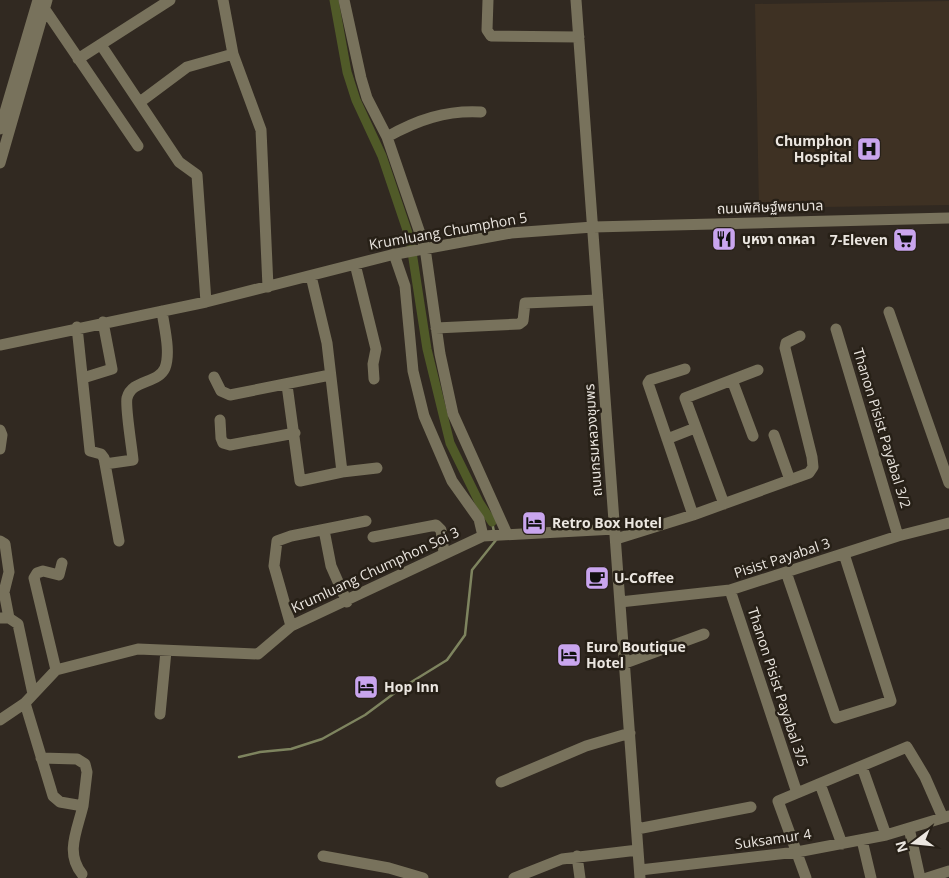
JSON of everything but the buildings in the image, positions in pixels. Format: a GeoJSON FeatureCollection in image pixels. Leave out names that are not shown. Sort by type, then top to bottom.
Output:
{"type":"FeatureCollection","features":[{"type":"Feature","properties":{"kind":"street"},"geometry":{"type":"LineString","coordinates":[[223,0],[233,54],[261,130],[268,287]]}},
{"type":"Feature","properties":{"kind":"street"},"geometry":{"type":"LineString","coordinates":[[344,0],[367,98],[387,137],[423,249],[453,414],[505,534]]}},
{"type":"Feature","properties":{"kind":"street"},"geometry":{"type":"LineString","coordinates":[[488,0],[487,30],[491,36],[579,37]]}},
{"type":"Feature","properties":{"kind":"street","name":"ถนนกรมหลวงชุมพร"},"geometry":{"type":"LineString","coordinates":[[576,0],[640,874]]}},
{"type":"Feature","properties":{"kind":"street"},"geometry":{"type":"LineString","coordinates":[[78,59],[167,1]]}},
{"type":"Feature","properties":{"kind":"street"},"geometry":{"type":"LineString","coordinates":[[43,3],[78,59],[138,146]]}},
{"type":"Feature","properties":{"kind":"street"},"geometry":{"type":"LineString","coordinates":[[0,128],[43,3]]}},
{"type":"Feature","properties":{"kind":"street"},"geometry":{"type":"LineString","coordinates":[[0,162],[43,3]]}},
{"type":"Feature","properties":{"kind":"street"},"geometry":{"type":"LineString","coordinates":[[101,45],[179,162],[194,172],[199,181],[206,302]]}},
{"type":"Feature","properties":{"kind":"street"},"geometry":{"type":"LineString","coordinates":[[140,102],[187,67],[233,54]]}},
{"type":"Feature","properties":{"kind":"street"},"geometry":{"type":"LineString","coordinates":[[387,137],[408,125],[442,114],[459,111],[481,112]]}},
{"type":"Feature","properties":{"kind":"street","name":"ถนนพิศิษฐ์พยาบาล"},"geometry":{"type":"LineString","coordinates":[[593,227],[949,218]]}},
{"type":"Feature","properties":{"kind":"street","name":"Krumluang Chumphon 5"},"geometry":{"type":"LineString","coordinates":[[0,345],[77,327],[206,302],[396,254],[511,232],[593,227]]}},
{"type":"Feature","properties":{"kind":"street"},"geometry":{"type":"LineString","coordinates":[[396,254],[405,286],[413,371],[424,416],[435,446],[452,480],[479,519],[485,536]]}},
{"type":"Feature","properties":{"kind":"street"},"geometry":{"type":"LineString","coordinates":[[355,264],[376,348],[373,364],[374,379]]}},
{"type":"Feature","properties":{"kind":"street"},"geometry":{"type":"LineString","coordinates":[[311,276],[327,343],[342,472]]}},
{"type":"Feature","properties":{"kind":"street"},"geometry":{"type":"LineString","coordinates":[[436,328],[519,324],[524,320],[525,303],[598,300]]}},
{"type":"Feature","properties":{"kind":"street"},"geometry":{"type":"LineString","coordinates":[[105,464],[133,460],[127,398],[133,389],[142,382],[158,376],[165,368],[166,351],[162,310]]}},
{"type":"Feature","properties":{"kind":"street"},"geometry":{"type":"LineString","coordinates":[[889,312],[949,483]]}},
{"type":"Feature","properties":{"kind":"street"},"geometry":{"type":"LineString","coordinates":[[83,378],[112,369],[103,322]]}},
{"type":"Feature","properties":{"kind":"street"},"geometry":{"type":"LineString","coordinates":[[77,327],[90,450],[101,454],[105,464],[118,541]]}},
{"type":"Feature","properties":{"kind":"street","name":"Thanon Pisist Payabal 3/2"},"geometry":{"type":"LineString","coordinates":[[836,329],[898,536]]}},
{"type":"Feature","properties":{"kind":"street","name":"Krumluang Chumphon Soi 3"},"geometry":{"type":"LineString","coordinates":[[56,670],[138,649],[258,654],[291,626],[347,602],[444,552],[485,536],[505,534],[615,534],[693,515],[809,473],[813,467],[785,348],[786,343],[800,336]]}},
{"type":"Feature","properties":{"kind":"street"},"geometry":{"type":"LineString","coordinates":[[684,369],[650,380],[648,384],[693,515]]}},
{"type":"Feature","properties":{"kind":"street"},"geometry":{"type":"LineString","coordinates":[[724,504],[685,398],[758,370]]}},
{"type":"Feature","properties":{"kind":"street"},"geometry":{"type":"LineString","coordinates":[[214,377],[221,391],[230,395],[330,375]]}},
{"type":"Feature","properties":{"kind":"street"},"geometry":{"type":"LineString","coordinates":[[732,380],[753,436]]}},
{"type":"Feature","properties":{"kind":"street"},"geometry":{"type":"LineString","coordinates":[[287,385],[300,481],[342,472],[377,468]]}},
{"type":"Feature","properties":{"kind":"street"},"geometry":{"type":"LineString","coordinates":[[220,420],[223,443],[230,445],[295,433]]}},
{"type":"Feature","properties":{"kind":"street"},"geometry":{"type":"LineString","coordinates":[[666,439],[695,428]]}},
{"type":"Feature","properties":{"kind":"street"},"geometry":{"type":"LineString","coordinates":[[0,430],[2,435],[0,449]]}},
{"type":"Feature","properties":{"kind":"street"},"geometry":{"type":"LineString","coordinates":[[774,435],[790,480]]}},
{"type":"Feature","properties":{"kind":"street"},"geometry":{"type":"LineString","coordinates":[[291,626],[274,566],[276,541],[366,521]]}},
{"type":"Feature","properties":{"kind":"street","name":"Pisist Payabal 3"},"geometry":{"type":"LineString","coordinates":[[620,602],[730,590],[898,536],[949,523]]}},
{"type":"Feature","properties":{"kind":"street"},"geometry":{"type":"LineString","coordinates":[[373,537],[436,525],[441,530],[444,552]]}},
{"type":"Feature","properties":{"kind":"street"},"geometry":{"type":"LineString","coordinates":[[324,530],[331,566],[347,602]]}},
{"type":"Feature","properties":{"kind":"street"},"geometry":{"type":"LineString","coordinates":[[0,541],[5,544],[9,572],[4,592],[5,618],[18,624],[29,699],[41,758],[55,800],[83,806]]}},
{"type":"Feature","properties":{"kind":"street"},"geometry":{"type":"LineString","coordinates":[[786,572],[836,718],[891,701],[844,554]]}},
{"type":"Feature","properties":{"kind":"street"},"geometry":{"type":"LineString","coordinates":[[0,720],[29,699],[56,670],[34,578],[37,573],[43,571],[59,575],[62,563]]}},
{"type":"Feature","properties":{"kind":"street","name":"Thanon Pisist Payabal 3/5"},"geometry":{"type":"LineString","coordinates":[[730,590],[797,793]]}},
{"type":"Feature","properties":{"kind":"street"},"geometry":{"type":"LineString","coordinates":[[625,663],[704,634]]}},
{"type":"Feature","properties":{"kind":"street"},"geometry":{"type":"LineString","coordinates":[[160,714],[166,651]]}},
{"type":"Feature","properties":{"kind":"street"},"geometry":{"type":"LineString","coordinates":[[501,782],[586,746],[630,733]]}},
{"type":"Feature","properties":{"kind":"street"},"geometry":{"type":"LineString","coordinates":[[806,878],[778,801],[907,747],[946,817]]}},
{"type":"Feature","properties":{"kind":"street"},"geometry":{"type":"LineString","coordinates":[[41,758],[77,760],[85,764],[87,772],[83,806],[72,854],[74,864],[82,874]]}},
{"type":"Feature","properties":{"kind":"street"},"geometry":{"type":"LineString","coordinates":[[862,767],[886,835]]}},
{"type":"Feature","properties":{"kind":"street"},"geometry":{"type":"LineString","coordinates":[[820,784],[842,844]]}},
{"type":"Feature","properties":{"kind":"street"},"geometry":{"type":"LineString","coordinates":[[637,828],[751,807]]}},
{"type":"Feature","properties":{"kind":"street","name":"Suksamur 4"},"geometry":{"type":"LineString","coordinates":[[640,874],[842,844],[886,835],[946,817]]}},
{"type":"Feature","properties":{"kind":"street"},"geometry":{"type":"LineString","coordinates":[[909,828],[920,878]]}},
{"type":"Feature","properties":{"kind":"street"},"geometry":{"type":"LineString","coordinates":[[862,840],[871,878]]}},
{"type":"Feature","properties":{"kind":"street"},"geometry":{"type":"LineString","coordinates":[[514,878],[540,866],[577,856],[638,850]]}},
{"type":"Feature","properties":{"kind":"street"},"geometry":{"type":"LineString","coordinates":[[323,856],[389,868],[422,878]]}},
{"type":"Feature","properties":{"kind":"street"},"geometry":{"type":"LineString","coordinates":[[577,856],[580,878]]}},
{"type":"Feature","properties":{"kind":"street"},"geometry":{"type":"LineString","coordinates":[[927,878],[949,871]]}},
{"type":"Feature","properties":{"kind":"shaded area"},"geometry":{"type":"Polygon","coordinates":[[[949,1],[949,205],[759,208],[755,4],[949,1]]]}},
{"type":"Feature","properties":{"kind":"waterway"},"geometry":{"type":"LineString","coordinates":[[334,0],[347,72],[356,100],[382,156],[410,239],[427,349],[450,443],[479,502],[492,522]]}},
{"type":"Feature","properties":{"kind":"waterway"},"geometry":{"type":"LineString","coordinates":[[492,522],[494,532]]}},
{"type":"Feature","properties":{"kind":"waterway"},"geometry":{"type":"LineString","coordinates":[[239,757],[260,752],[291,749],[322,739],[365,715],[400,689],[447,660],[465,635],[472,570],[496,540]]}},
{"type":"Feature","properties":{"kind":"place","name":"Chumphon Hospital"},"geometry":{"type":"Point","coordinates":[869,149]}},
{"type":"Feature","properties":{"kind":"place","name":"บุหงา ดาหลา"},"geometry":{"type":"Point","coordinates":[724,239]}},
{"type":"Feature","properties":{"kind":"place","name":"7-Eleven"},"geometry":{"type":"Point","coordinates":[905,240]}},
{"type":"Feature","properties":{"kind":"place","name":"Retro Box Hotel"},"geometry":{"type":"Point","coordinates":[534,523]}},
{"type":"Feature","properties":{"kind":"place","name":"U-Coffee"},"geometry":{"type":"Point","coordinates":[597,578]}},
{"type":"Feature","properties":{"kind":"place","name":"Euro Boutique Hotel"},"geometry":{"type":"Point","coordinates":[569,655]}},
{"type":"Feature","properties":{"kind":"place","name":"Hop Inn"},"geometry":{"type":"Point","coordinates":[366,687]}}]}
